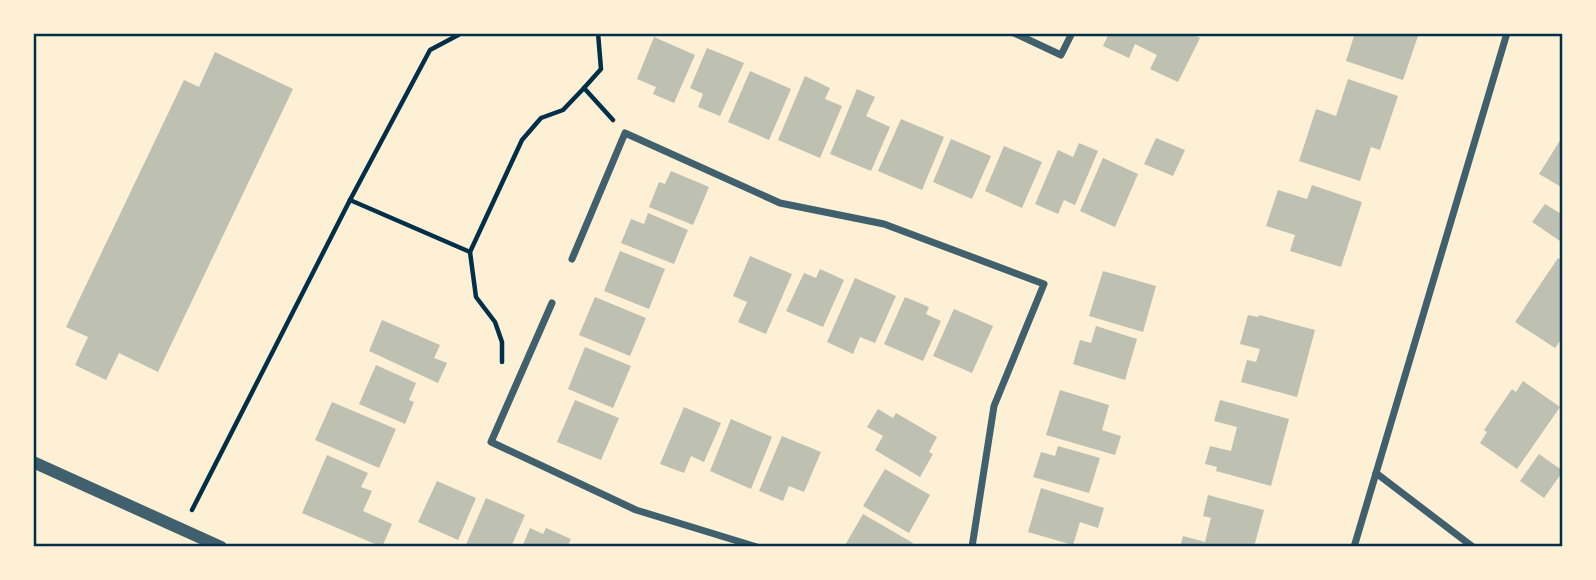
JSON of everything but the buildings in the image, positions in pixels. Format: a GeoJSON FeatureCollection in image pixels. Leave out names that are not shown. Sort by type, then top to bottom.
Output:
{"type":"FeatureCollection","features":[{"type":"Feature","properties":{"kind":"street"},"geometry":{"type":"LineString","coordinates":[[1014,33],[1061,55],[1072,33]]}},
{"type":"Feature","properties":{"kind":"street"},"geometry":{"type":"LineString","coordinates":[[1354,547],[1507,33]]}},
{"type":"Feature","properties":{"kind":"street"},"geometry":{"type":"LineString","coordinates":[[572,259],[625,132],[780,202],[884,224],[1044,284],[994,407],[972,547]]}},
{"type":"Feature","properties":{"kind":"street"},"geometry":{"type":"LineString","coordinates":[[552,303],[491,442],[636,510],[757,547]]}},
{"type":"Feature","properties":{"kind":"street"},"geometry":{"type":"LineString","coordinates":[[33,462],[214,545]]}},
{"type":"Feature","properties":{"kind":"street"},"geometry":{"type":"LineString","coordinates":[[1376,473],[1473,547]]}},
{"type":"Feature","properties":{"kind":"path"},"geometry":{"type":"LineString","coordinates":[[183,530],[350,200],[430,50],[461,33]]}},
{"type":"Feature","properties":{"kind":"path"},"geometry":{"type":"LineString","coordinates":[[502,363],[502,342],[495,322],[476,297],[470,252],[522,140],[541,118],[563,110],[601,69],[598,33]]}},
{"type":"Feature","properties":{"kind":"path"},"geometry":{"type":"LineString","coordinates":[[584,88],[625,132]]}},
{"type":"Feature","properties":{"kind":"path"},"geometry":{"type":"LineString","coordinates":[[350,200],[470,252]]}}]}
